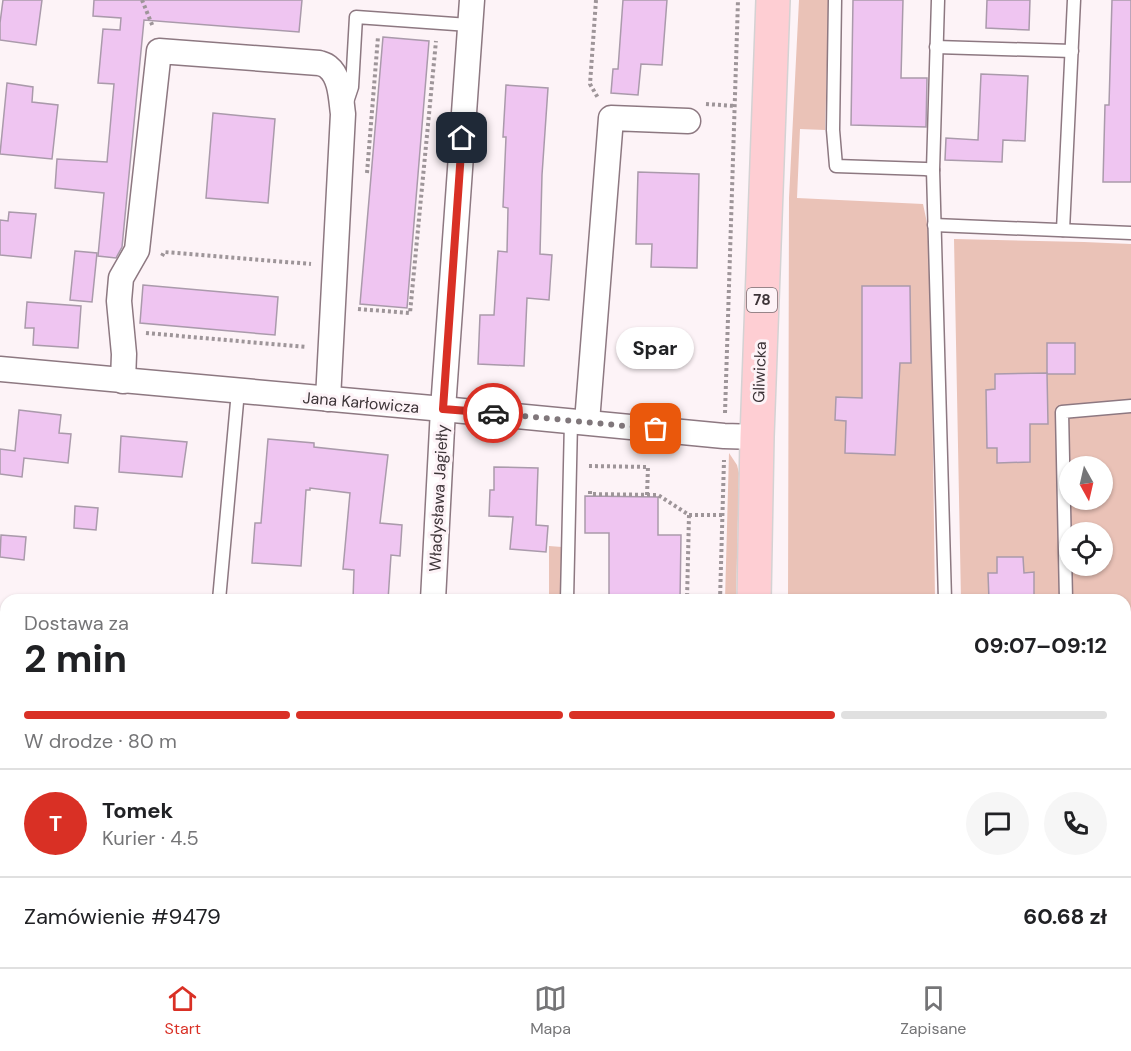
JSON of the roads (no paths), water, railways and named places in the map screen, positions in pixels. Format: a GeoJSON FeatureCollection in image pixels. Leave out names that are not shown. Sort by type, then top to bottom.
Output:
{"type":"FeatureCollection","features":[{"type":"Feature","properties":{"kind":"main road","name":"Gliwicka"},"geometry":{"type":"LineString","coordinates":[[754,594],[757,437],[773,0]]}},
{"type":"Feature","properties":{"kind":"street","name":"Władysława Jagiełły"},"geometry":{"type":"LineString","coordinates":[[433,594],[443,409],[472,0]]}},
{"type":"Feature","properties":{"kind":"street"},"geometry":{"type":"LineString","coordinates":[[123,381],[124,354],[119,302],[121,278],[137,250],[159,51],[319,63],[328,67],[335,75],[343,114],[328,399]]}},
{"type":"Feature","properties":{"kind":"street"},"geometry":{"type":"LineString","coordinates":[[579,421],[611,118],[688,121]]}},
{"type":"Feature","properties":{"kind":"street","name":"Jana Karłowicza"},"geometry":{"type":"LineString","coordinates":[[0,369],[724,436],[757,437]]}},
{"type":"Feature","properties":{"kind":"lane"},"geometry":{"type":"LineString","coordinates":[[835,0],[833,130],[836,166],[933,170]]}},
{"type":"Feature","properties":{"kind":"lane"},"geometry":{"type":"LineString","coordinates":[[938,0],[933,170],[945,594]]}},
{"type":"Feature","properties":{"kind":"lane"},"geometry":{"type":"LineString","coordinates":[[1064,230],[1074,0]]}},
{"type":"Feature","properties":{"kind":"lane"},"geometry":{"type":"LineString","coordinates":[[343,114],[352,87],[356,17],[470,25]]}},
{"type":"Feature","properties":{"kind":"lane"},"geometry":{"type":"LineString","coordinates":[[936,47],[1072,51]]}},
{"type":"Feature","properties":{"kind":"lane"},"geometry":{"type":"LineString","coordinates":[[934,225],[1131,233]]}},
{"type":"Feature","properties":{"kind":"lane"},"geometry":{"type":"LineString","coordinates":[[220,594],[238,391]]}},
{"type":"Feature","properties":{"kind":"lane"},"geometry":{"type":"LineString","coordinates":[[1066,594],[1062,412],[1131,406]]}},
{"type":"Feature","properties":{"kind":"lane"},"geometry":{"type":"LineString","coordinates":[[567,594],[570,464],[579,421]]}},
{"type":"Feature","properties":{"kind":"place","name":"Spar"},"geometry":{"type":"Point","coordinates":[656,429]}}]}
